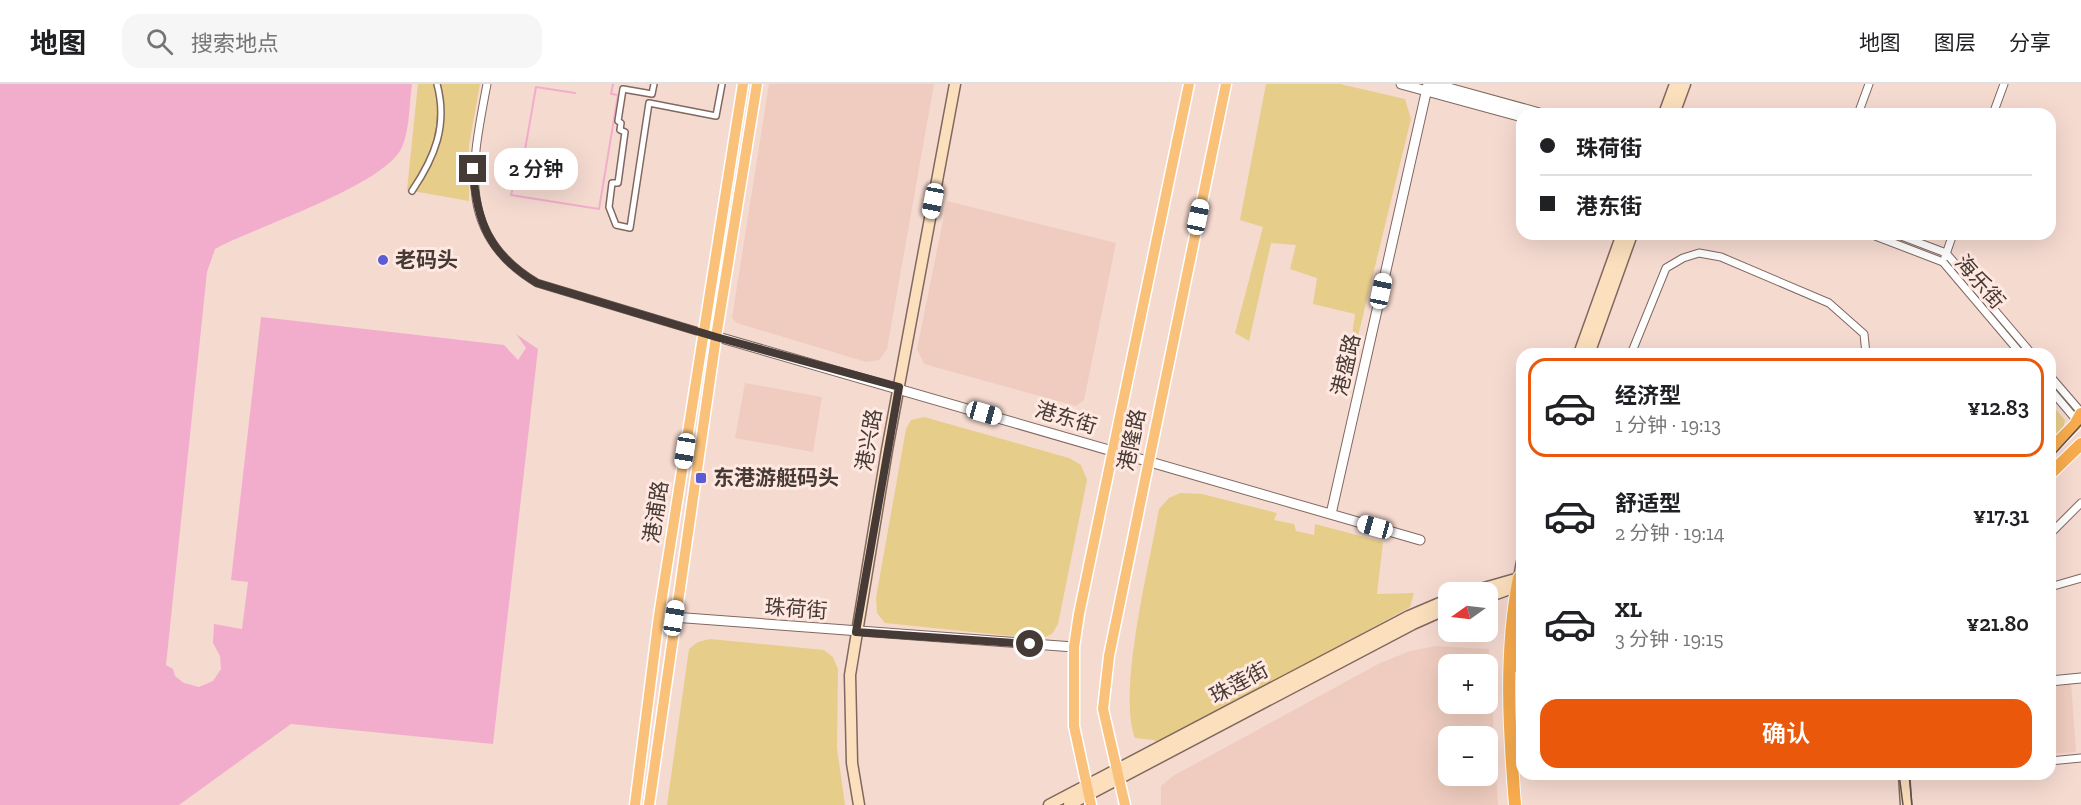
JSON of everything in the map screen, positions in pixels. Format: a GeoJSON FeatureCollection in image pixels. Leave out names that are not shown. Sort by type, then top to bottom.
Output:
{"type":"FeatureCollection","features":[{"type":"Feature","properties":{"kind":"highway"},"geometry":{"type":"LineString","coordinates":[[2056,444],[2080,418]]}},
{"type":"Feature","properties":{"kind":"highway"},"geometry":{"type":"LineString","coordinates":[[2056,468],[2081,444]]}},
{"type":"Feature","properties":{"kind":"highway"},"geometry":{"type":"LineString","coordinates":[[1515,805],[1510,664],[1513,610],[1516,598]]}},
{"type":"Feature","properties":{"kind":"highway"},"geometry":{"type":"LineString","coordinates":[[1522,780],[1523,805]]}},
{"type":"Feature","properties":{"kind":"main road","name":"港浦路"},"geometry":{"type":"LineString","coordinates":[[635,805],[659,616],[743,84]]}},
{"type":"Feature","properties":{"kind":"main road","name":"港浦路"},"geometry":{"type":"LineString","coordinates":[[649,805],[716,337],[757,84]]}},
{"type":"Feature","properties":{"kind":"main road","name":"港兴路"},"geometry":{"type":"LineString","coordinates":[[859,805],[852,764],[849,716],[850,675],[899,387],[955,84]]}},
{"type":"Feature","properties":{"kind":"main road","name":"港隆路"},"geometry":{"type":"LineString","coordinates":[[1089,795],[1074,726],[1074,647],[1112,451],[1189,84]]}},
{"type":"Feature","properties":{"kind":"main road","name":"港隆路"},"geometry":{"type":"LineString","coordinates":[[1125,805],[1103,709],[1116,611],[1226,84]]}},
{"type":"Feature","properties":{"kind":"main road"},"geometry":{"type":"LineString","coordinates":[[1666,108],[1675,84]]}},
{"type":"Feature","properties":{"kind":"main road"},"geometry":{"type":"LineString","coordinates":[[1676,108],[1685,84]]}},
{"type":"Feature","properties":{"kind":"main road"},"geometry":{"type":"LineString","coordinates":[[1581,348],[1620,240]]}},
{"type":"Feature","properties":{"kind":"main road"},"geometry":{"type":"LineString","coordinates":[[1591,348],[1630,240]]}},
{"type":"Feature","properties":{"kind":"main road"},"geometry":{"type":"LineString","coordinates":[[1498,586],[1516,583]]}},
{"type":"Feature","properties":{"kind":"main road"},"geometry":{"type":"LineString","coordinates":[[1498,592],[1516,584]]}},
{"type":"Feature","properties":{"kind":"main road","name":"珠莲街"},"geometry":{"type":"LineString","coordinates":[[1069,805],[1089,795],[1118,774],[1417,612],[1438,603]]}},
{"type":"Feature","properties":{"kind":"main road","name":"珠莲街"},"geometry":{"type":"LineString","coordinates":[[1118,774],[1438,613]]}},
{"type":"Feature","properties":{"kind":"main road"},"geometry":{"type":"LineString","coordinates":[[1904,780],[1906,805]]}},
{"type":"Feature","properties":{"kind":"main road","name":"珠莲街"},"geometry":{"type":"LineString","coordinates":[[1049,805],[1089,795]]}},
{"type":"Feature","properties":{"kind":"street"},"geometry":{"type":"LineString","coordinates":[[412,191],[428,167],[441,127],[442,102],[436,84]]}},
{"type":"Feature","properties":{"kind":"street","name":"港东街"},"geometry":{"type":"LineString","coordinates":[[487,84],[473,169],[475,201],[484,229],[501,255],[518,272],[537,283],[716,337],[899,387],[1420,540]]}},
{"type":"Feature","properties":{"kind":"street"},"geometry":{"type":"LineString","coordinates":[[654,84],[652,94],[623,89],[618,121],[621,123],[620,130],[625,132],[618,183],[612,183],[609,207],[616,225],[630,228],[649,103],[716,116],[723,84]]}},
{"type":"Feature","properties":{"kind":"street"},"geometry":{"type":"LineString","coordinates":[[1401,84],[1430,86],[1519,108]]}},
{"type":"Feature","properties":{"kind":"street"},"geometry":{"type":"LineString","coordinates":[[1860,108],[1869,84]]}},
{"type":"Feature","properties":{"kind":"street"},"geometry":{"type":"LineString","coordinates":[[1995,108],[2004,84]]}},
{"type":"Feature","properties":{"kind":"street"},"geometry":{"type":"LineString","coordinates":[[1430,86],[1516,115]]}},
{"type":"Feature","properties":{"kind":"street","name":"港盛路"},"geometry":{"type":"LineString","coordinates":[[1330,514],[1430,86]]}},
{"type":"Feature","properties":{"kind":"street","name":"海乐街"},"geometry":{"type":"LineString","coordinates":[[1886,240],[1943,262],[2016,348]]}},
{"type":"Feature","properties":{"kind":"street","name":"海乐街"},"geometry":{"type":"LineString","coordinates":[[1912,240],[1946,253],[2027,348]]}},
{"type":"Feature","properties":{"kind":"street"},"geometry":{"type":"LineString","coordinates":[[1943,262],[1951,240]]}},
{"type":"Feature","properties":{"kind":"street"},"geometry":{"type":"LineString","coordinates":[[1633,348],[1666,268],[1683,258],[1699,253],[1722,257],[1829,303],[1864,334],[1865,348]]}},
{"type":"Feature","properties":{"kind":"street"},"geometry":{"type":"LineString","coordinates":[[2056,384],[2080,418]]}},
{"type":"Feature","properties":{"kind":"street"},"geometry":{"type":"LineString","coordinates":[[2056,395],[2080,418]]}},
{"type":"Feature","properties":{"kind":"street"},"geometry":{"type":"LineString","coordinates":[[2056,528],[2081,503]]}},
{"type":"Feature","properties":{"kind":"street"},"geometry":{"type":"LineString","coordinates":[[2056,585],[2081,579]]}},
{"type":"Feature","properties":{"kind":"street","name":"珠荷街"},"geometry":{"type":"LineString","coordinates":[[659,616],[1074,647]]}},
{"type":"Feature","properties":{"kind":"street"},"geometry":{"type":"LineString","coordinates":[[2056,680],[2081,678]]}},
{"type":"Feature","properties":{"kind":"street"},"geometry":{"type":"LineString","coordinates":[[2056,760],[2081,758]]}},
{"type":"Feature","properties":{"kind":"shaded area"},"geometry":{"type":"Polygon","coordinates":[[[0,84],[412,84],[405,140],[391,161],[372,176],[318,204],[215,249],[207,272],[166,665],[173,669],[175,676],[184,683],[199,687],[213,681],[221,669],[220,656],[213,643],[214,624],[242,629],[248,582],[231,580],[261,317],[504,345],[518,360],[526,348],[516,334],[538,349],[493,744],[291,724],[179,805],[0,805],[0,84]]]}},
{"type":"Feature","properties":{"kind":"shaded area"},"geometry":{"type":"Polygon","coordinates":[[[418,84],[480,84],[469,145],[469,201],[407,190],[418,84]]]}},
{"type":"Feature","properties":{"kind":"shaded area"},"geometry":{"type":"Polygon","coordinates":[[[769,84],[934,84],[887,349],[879,360],[866,362],[737,323],[732,318],[769,84]]]}},
{"type":"Feature","properties":{"kind":"shaded area"},"geometry":{"type":"Polygon","coordinates":[[[1266,84],[1340,84],[1405,99],[1411,119],[1356,344],[1351,343],[1355,314],[1313,304],[1317,278],[1290,269],[1296,245],[1271,243],[1249,341],[1235,333],[1263,227],[1240,220],[1266,84]]]}},
{"type":"Feature","properties":{"kind":"shaded area"},"geometry":{"type":"Polygon","coordinates":[[[947,201],[1116,243],[1084,400],[1076,406],[924,364],[917,349],[947,201]]]}},
{"type":"Feature","properties":{"kind":"shaded area"},"geometry":{"type":"Polygon","coordinates":[[[745,383],[822,397],[813,452],[735,438],[745,383]]]}},
{"type":"Feature","properties":{"kind":"shaded area"},"geometry":{"type":"Polygon","coordinates":[[[2056,410],[2065,420],[2063,429],[2056,436],[2056,410]]]}},
{"type":"Feature","properties":{"kind":"shaded area"},"geometry":{"type":"Polygon","coordinates":[[[924,417],[1069,458],[1081,465],[1087,480],[1058,624],[1052,634],[1040,639],[885,623],[877,613],[876,598],[906,429],[911,420],[924,417]]]}},
{"type":"Feature","properties":{"kind":"shaded area"},"geometry":{"type":"Polygon","coordinates":[[[1180,493],[1202,494],[1277,513],[1274,520],[1294,524],[1296,531],[1314,535],[1315,524],[1383,542],[1377,594],[1414,593],[1410,607],[1161,744],[1154,740],[1135,738],[1130,717],[1130,690],[1132,659],[1143,593],[1159,509],[1169,498],[1180,493]]]}},
{"type":"Feature","properties":{"kind":"shaded area"},"geometry":{"type":"Polygon","coordinates":[[[710,639],[824,650],[833,657],[838,669],[837,748],[845,805],[667,805],[689,649],[698,642],[710,639]]]}},
{"type":"Feature","properties":{"kind":"shaded area"},"geometry":{"type":"Polygon","coordinates":[[[1436,646],[1489,649],[1489,654],[1438,654],[1438,714],[1493,714],[1493,726],[1438,726],[1438,786],[1497,786],[1498,805],[1161,805],[1161,786],[1173,776],[1380,663],[1410,651],[1436,646]]]}},
{"type":"Feature","properties":{"kind":"shaded area"},"geometry":{"type":"Polygon","coordinates":[[[2071,684],[2076,752],[2056,754],[2056,686],[2071,684]]]}},
{"type":"Feature","properties":{"kind":"waterway"},"geometry":{"type":"LineString","coordinates":[[575,93],[536,87],[519,184],[514,184],[511,195],[599,209],[618,95],[611,94],[613,84]]}},
{"type":"Feature","properties":{"kind":"tram line"},"geometry":{"type":"LineString","coordinates":[[2056,452],[2081,425]]}},
{"type":"Feature","properties":{"kind":"tram line"},"geometry":{"type":"LineString","coordinates":[[1900,780],[1903,805]]}},
{"type":"Feature","properties":{"kind":"tram line"},"geometry":{"type":"LineString","coordinates":[[1910,780],[1912,805]]}},
{"type":"Feature","properties":{"kind":"place","name":"老码头"},"geometry":{"type":"Point","coordinates":[383,260]}},
{"type":"Feature","properties":{"kind":"place","name":"东港游艇码头"},"geometry":{"type":"Point","coordinates":[701,478]}},
{"type":"Feature","properties":{"kind":"route"},"geometry":{"type":"LineString","coordinates":[[473,169],[475,201],[484,229],[501,255],[518,272],[537,283],[716,337],[899,387],[856,632],[1030,644]]}}]}
